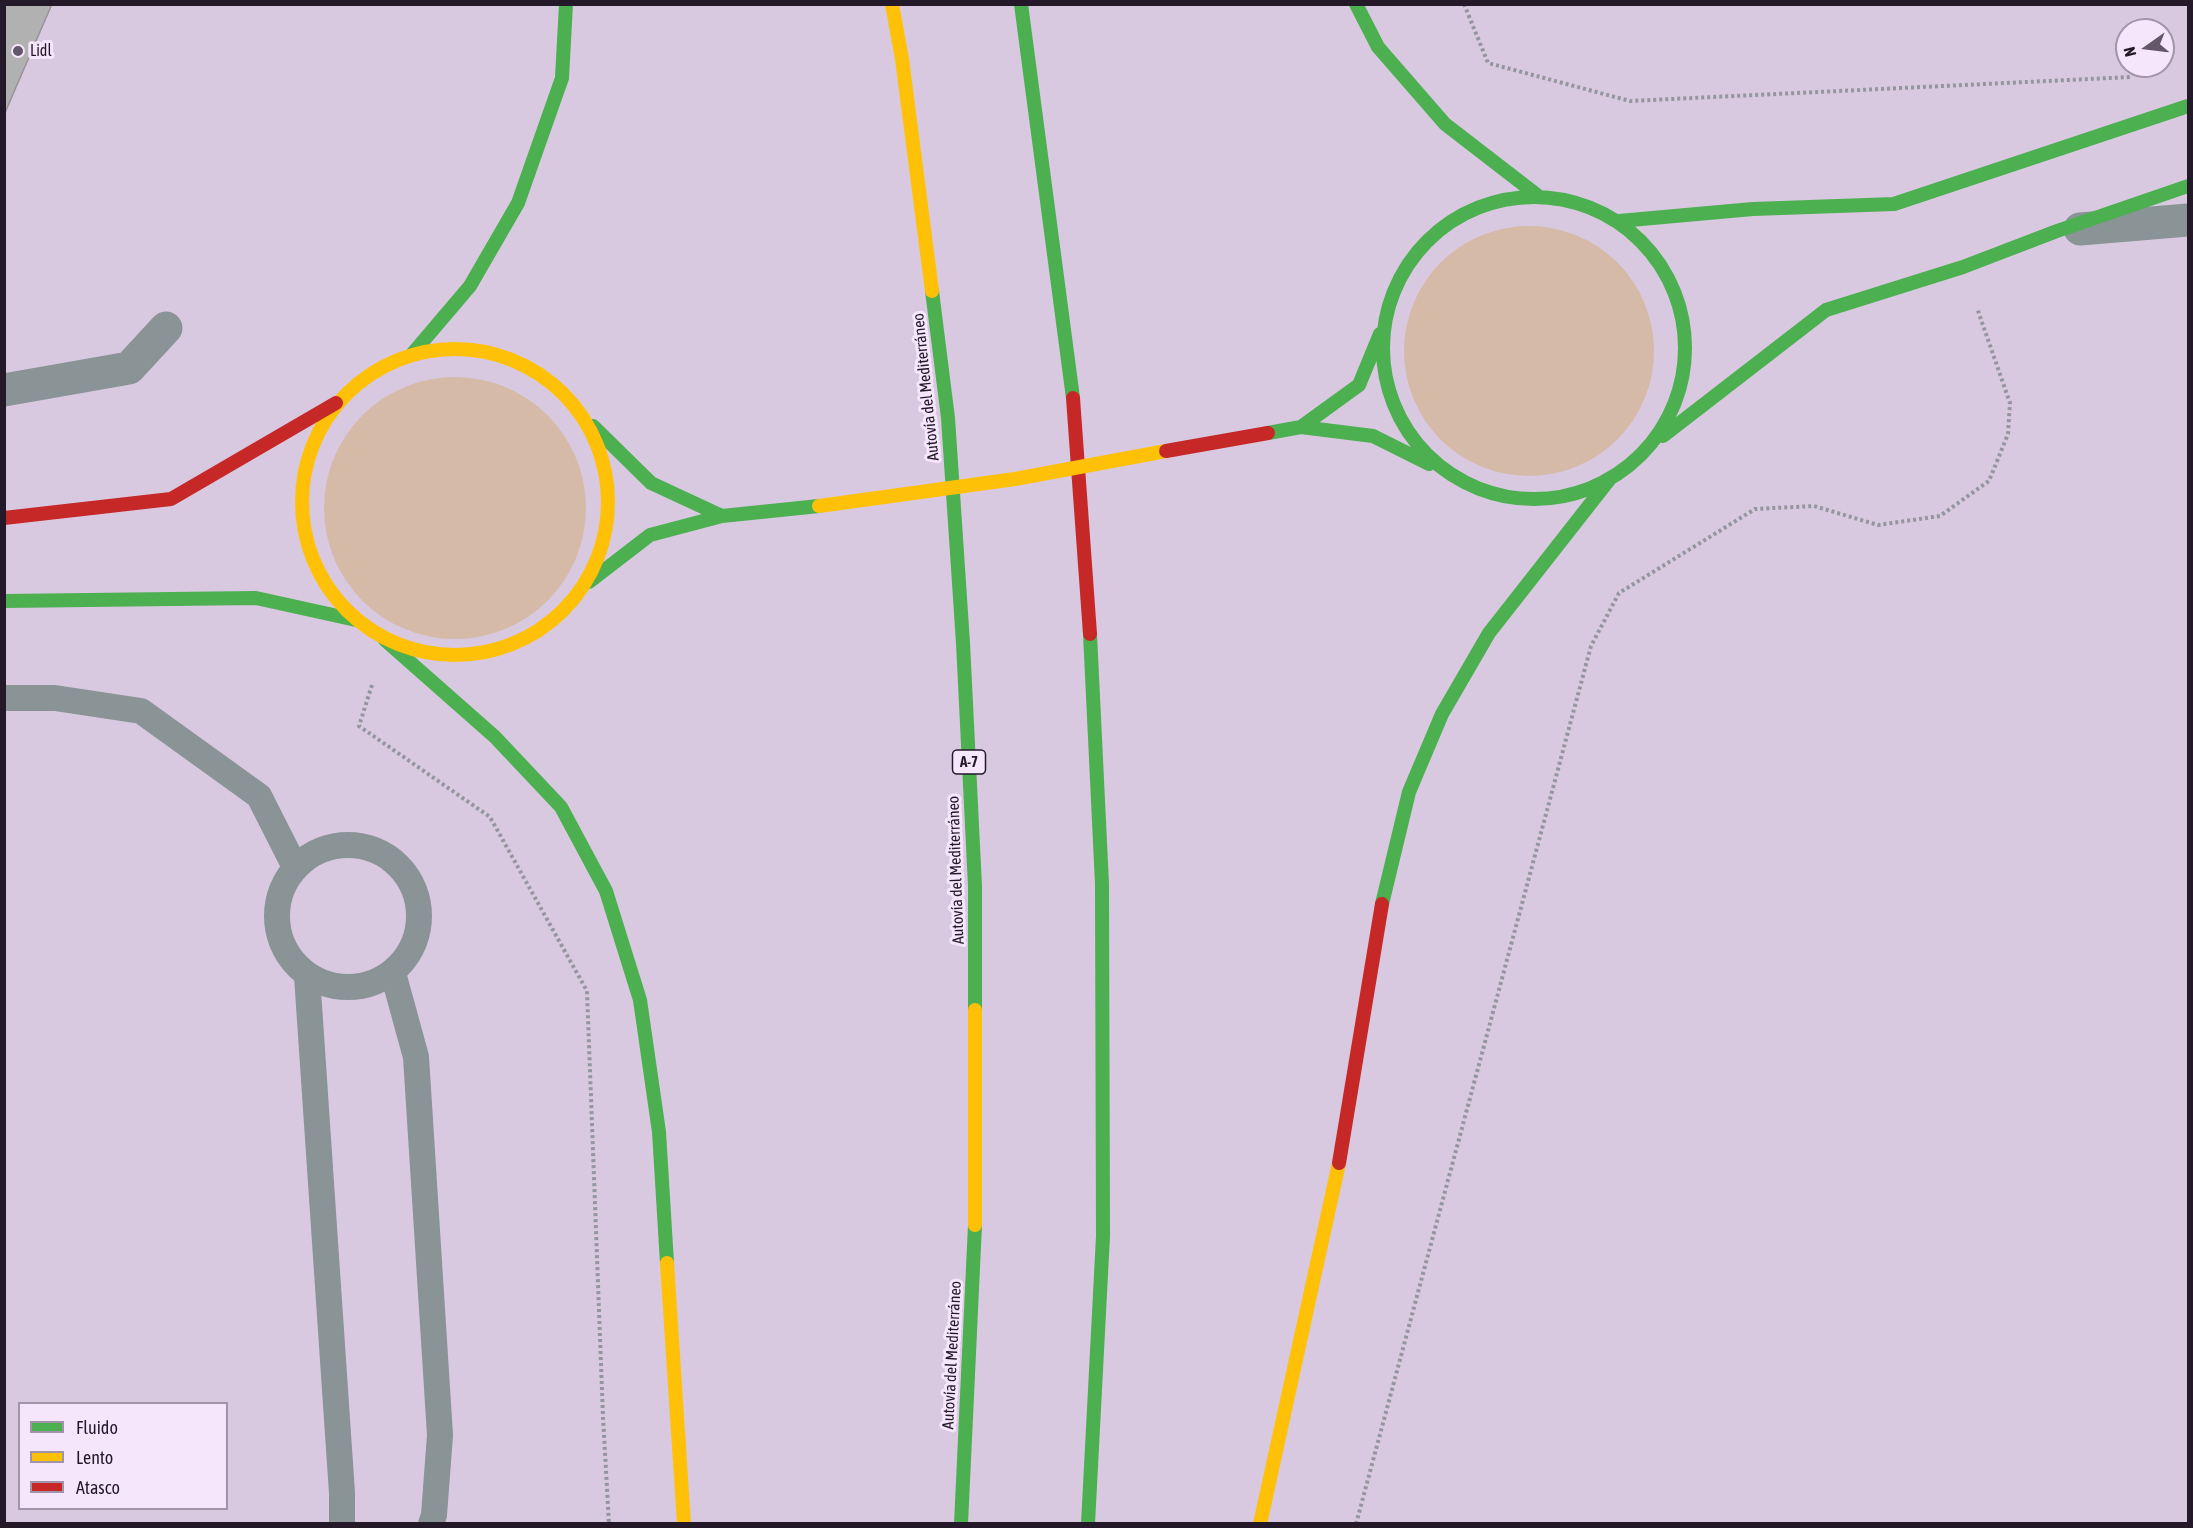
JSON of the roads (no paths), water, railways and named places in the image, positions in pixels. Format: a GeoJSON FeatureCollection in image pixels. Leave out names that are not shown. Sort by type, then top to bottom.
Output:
{"type":"FeatureCollection","features":[{"type":"Feature","properties":{"kind":"main road"},"geometry":{"type":"LineString","coordinates":[[413,353],[470,286],[518,203],[562,78],[566,4]]}},
{"type":"Feature","properties":{"kind":"main road","name":"Autovía del Mediterráneo"},"geometry":{"type":"LineString","coordinates":[[892,4],[902,59],[948,418],[963,643],[974,863],[975,1232],[961,1524]]}},
{"type":"Feature","properties":{"kind":"main road"},"geometry":{"type":"LineString","coordinates":[[1021,4],[1074,405],[1090,635],[1102,884],[1102,1236],[1088,1524]]}},
{"type":"Feature","properties":{"kind":"main road"},"geometry":{"type":"LineString","coordinates":[[1356,4],[1378,48],[1445,124],[1537,195]]}},
{"type":"Feature","properties":{"kind":"main road"},"geometry":{"type":"LineString","coordinates":[[1619,221],[1753,209],[1894,204],[2188,106]]}},
{"type":"Feature","properties":{"kind":"main road"},"geometry":{"type":"LineString","coordinates":[[385,640],[434,657],[466,657],[512,646],[554,621],[585,585],[650,535],[722,516],[819,506],[1015,479],[1301,427],[1373,436],[1487,493],[1528,501],[1570,496],[1609,480],[1634,463],[1654,442],[1826,310],[1963,267],[2057,231],[2188,186]]}},
{"type":"Feature","properties":{"kind":"main road"},"geometry":{"type":"LineString","coordinates":[[1301,427],[1359,385],[1385,321],[1398,280],[1422,245],[1455,218],[1494,201],[1537,195],[1580,202],[1619,221],[1655,256],[1678,300],[1686,350],[1678,399],[1654,442]]}},
{"type":"Feature","properties":{"kind":"main road"},"geometry":{"type":"LineString","coordinates":[[1385,321],[1383,365],[1394,407],[1417,445],[1449,474]]}},
{"type":"Feature","properties":{"kind":"main road"},"geometry":{"type":"LineString","coordinates":[[4,518],[171,499],[338,402],[372,372],[413,353],[462,348],[509,357],[551,381],[651,483],[722,516]]}},
{"type":"Feature","properties":{"kind":"main road"},"geometry":{"type":"LineString","coordinates":[[338,402],[313,443],[302,490],[306,539],[325,584],[356,620],[385,640],[495,737],[561,807],[606,891],[640,1000],[659,1132],[684,1524]]}},
{"type":"Feature","properties":{"kind":"main road"},"geometry":{"type":"LineString","coordinates":[[584,417],[602,458],[609,501],[604,545],[585,585]]}},
{"type":"Feature","properties":{"kind":"main road"},"geometry":{"type":"LineString","coordinates":[[1260,1524],[1343,1146],[1383,896],[1409,792],[1442,714],[1489,633],[1609,480]]}},
{"type":"Feature","properties":{"kind":"main road"},"geometry":{"type":"LineString","coordinates":[[4,601],[256,598],[356,620]]}},
{"type":"Feature","properties":{"kind":"street"},"geometry":{"type":"LineString","coordinates":[[2057,231],[2188,220]]}},
{"type":"Feature","properties":{"kind":"street"},"geometry":{"type":"LineString","coordinates":[[4,390],[129,368],[166,328]]}},
{"type":"Feature","properties":{"kind":"lane"},"geometry":{"type":"LineString","coordinates":[[4,698],[55,698],[141,711],[260,796],[295,867]]}},
{"type":"Feature","properties":{"kind":"lane"},"geometry":{"type":"LineString","coordinates":[[339,845],[355,845],[387,855],[404,871],[415,890],[420,913],[418,936],[409,957],[393,973],[373,984],[350,988],[327,986],[307,976],[291,960],[279,937],[276,912],[282,888],[295,867],[315,852],[339,845]]}},
{"type":"Feature","properties":{"kind":"lane"},"geometry":{"type":"LineString","coordinates":[[393,973],[416,1057],[440,1435],[434,1515],[431,1524]]}},
{"type":"Feature","properties":{"kind":"lane"},"geometry":{"type":"LineString","coordinates":[[307,976],[342,1481],[342,1524]]}},
{"type":"Feature","properties":{"kind":"place","name":"Lidl"},"geometry":{"type":"Point","coordinates":[18,51]}}]}
